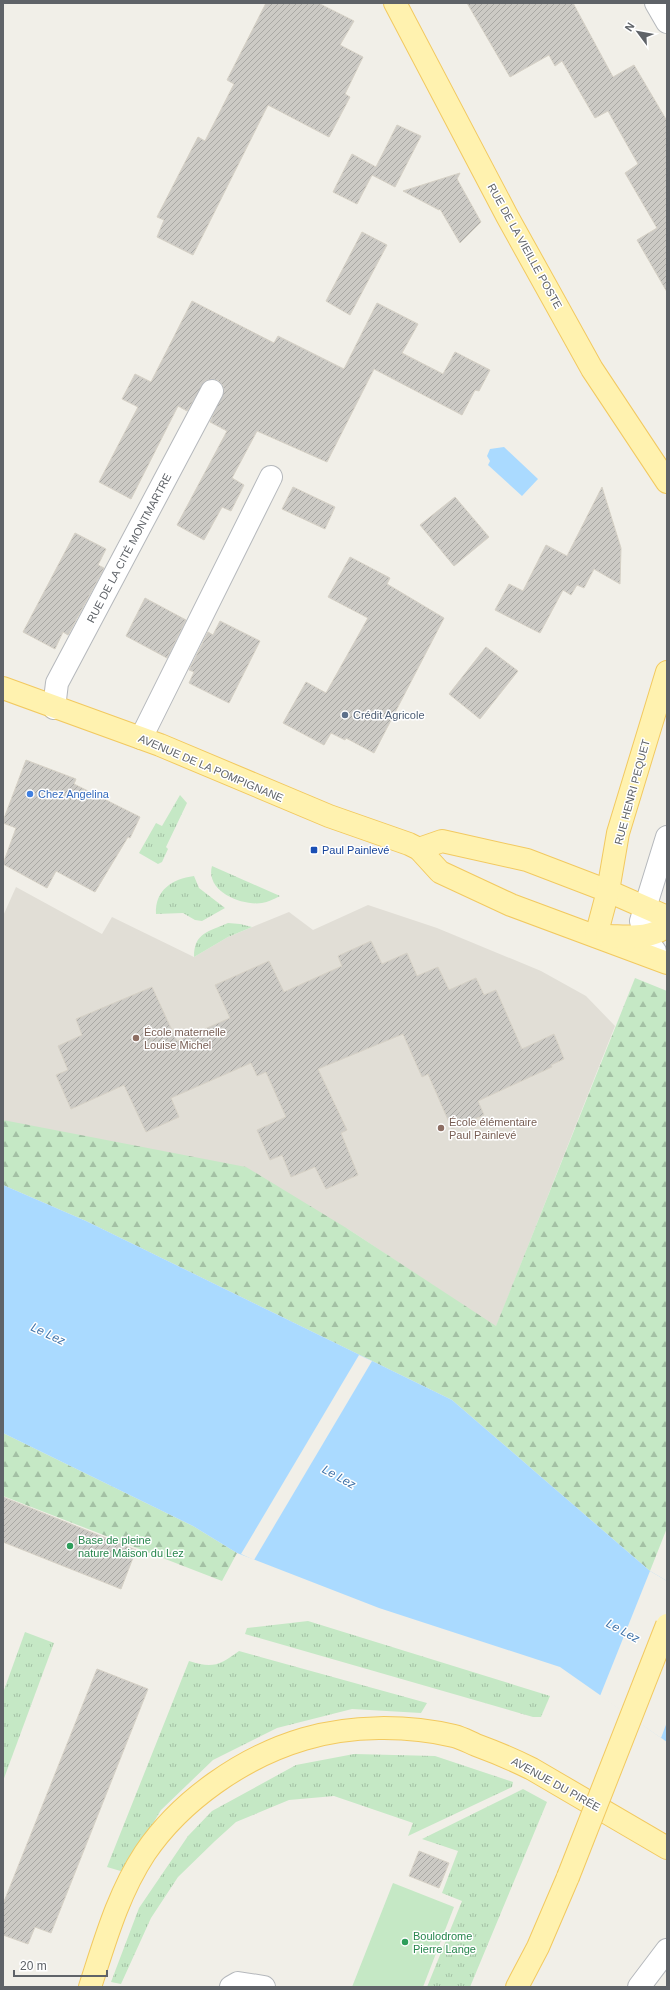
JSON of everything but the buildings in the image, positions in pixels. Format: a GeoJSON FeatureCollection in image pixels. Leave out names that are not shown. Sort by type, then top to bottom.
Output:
{"type":"FeatureCollection","features":[{"type":"Feature","properties":{"kind":"main road","name":"RUE DE LA VIEILLE POSTE"},"geometry":{"type":"LineString","coordinates":[[395,3],[507,216],[592,368],[667,482]]}},
{"type":"Feature","properties":{"kind":"main road","name":"RUE HENRI PEQUET"},"geometry":{"type":"LineString","coordinates":[[596,936],[608,891],[618,833],[667,672]]}},
{"type":"Feature","properties":{"kind":"main road","name":"AVENUE DE LA POMPIGNANE"},"geometry":{"type":"LineString","coordinates":[[3,688],[54,708],[141,738],[329,816],[420,848]]}},
{"type":"Feature","properties":{"kind":"main road"},"geometry":{"type":"LineString","coordinates":[[666,963],[525,911],[440,872],[420,848],[442,841],[526,860],[608,891],[667,918]]}},
{"type":"Feature","properties":{"kind":"main road"},"geometry":{"type":"LineString","coordinates":[[596,936],[645,935],[661,932],[667,926]]}},
{"type":"Feature","properties":{"kind":"main road"},"geometry":{"type":"LineString","coordinates":[[517,1987],[538,1947],[568,1877],[667,1625]]}},
{"type":"Feature","properties":{"kind":"main road","name":"AVENUE DU PIRÉE"},"geometry":{"type":"LineString","coordinates":[[90,1987],[103,1945],[120,1899],[146,1852],[168,1824],[198,1797],[229,1773],[265,1754],[304,1739],[348,1730],[400,1728],[455,1736],[512,1759],[532,1769],[667,1848]]}},
{"type":"Feature","properties":{"kind":"main road"},"geometry":{"type":"LineString","coordinates":[[526,1987],[538,1947]]}},
{"type":"Feature","properties":{"kind":"street"},"geometry":{"type":"LineString","coordinates":[[656,3],[667,22]]}},
{"type":"Feature","properties":{"kind":"street","name":"RUE DE LA CITÉ MONTMARTRE"},"geometry":{"type":"LineString","coordinates":[[54,708],[57,683],[212,392]]}},
{"type":"Feature","properties":{"kind":"street"},"geometry":{"type":"LineString","coordinates":[[141,738],[271,477]]}},
{"type":"Feature","properties":{"kind":"street"},"geometry":{"type":"LineString","coordinates":[[666,963],[647,942],[641,921],[667,838]]}},
{"type":"Feature","properties":{"kind":"street"},"geometry":{"type":"LineString","coordinates":[[639,1987],[667,1950]]}},
{"type":"Feature","properties":{"kind":"street"},"geometry":{"type":"LineString","coordinates":[[231,1987],[238,1984],[264,1987]]}},
{"type":"Feature","properties":{"kind":"shaded area"},"geometry":{"type":"Polygon","coordinates":[[[16,887],[102,934],[112,917],[194,957],[228,937],[289,912],[313,930],[368,905],[437,928],[541,971],[586,996],[615,1026],[496,1327],[348,1229],[3,1120],[3,916],[16,887]]]}},
{"type":"Feature","properties":{"kind":"green space"},"geometry":{"type":"Polygon","coordinates":[[[180,795],[187,803],[166,847],[168,849],[162,862],[158,864],[139,853],[156,823],[162,826],[180,795]]]}},
{"type":"Feature","properties":{"kind":"green space"},"geometry":{"type":"Polygon","coordinates":[[[212,866],[280,896],[262,903],[244,902],[235,899],[226,895],[214,883],[211,875],[212,866]]]}},
{"type":"Feature","properties":{"kind":"green space"},"geometry":{"type":"Polygon","coordinates":[[[194,876],[199,888],[225,908],[202,921],[195,920],[183,913],[156,914],[158,898],[166,887],[179,880],[194,876]]]}},
{"type":"Feature","properties":{"kind":"green space"},"geometry":{"type":"Polygon","coordinates":[[[228,923],[252,927],[228,937],[194,957],[197,942],[204,934],[228,923]]]}},
{"type":"Feature","properties":{"kind":"green space"},"geometry":{"type":"Polygon","coordinates":[[[635,978],[667,991],[667,1528],[650,1571],[452,1400],[86,1221],[3,1185],[3,1120],[246,1167],[348,1229],[496,1326],[635,978]]]}},
{"type":"Feature","properties":{"kind":"green space"},"geometry":{"type":"Polygon","coordinates":[[[3,1433],[193,1526],[237,1553],[222,1581],[3,1496],[3,1433]]]}},
{"type":"Feature","properties":{"kind":"green space"},"geometry":{"type":"Polygon","coordinates":[[[308,1621],[550,1696],[541,1717],[533,1717],[245,1634],[247,1628],[308,1621]]]}},
{"type":"Feature","properties":{"kind":"green space"},"geometry":{"type":"Polygon","coordinates":[[[25,1632],[54,1643],[3,1781],[3,1693],[25,1632]]]}},
{"type":"Feature","properties":{"kind":"green space"},"geometry":{"type":"Polygon","coordinates":[[[239,1651],[427,1703],[421,1713],[352,1709],[277,1728],[213,1760],[161,1810],[124,1872],[107,1867],[189,1661],[204,1665],[216,1664],[227,1660],[239,1651]]]}},
{"type":"Feature","properties":{"kind":"green space"},"geometry":{"type":"Polygon","coordinates":[[[354,1754],[435,1756],[513,1782],[512,1787],[408,1836],[413,1823],[334,1796],[289,1800],[236,1822],[178,1877],[151,1918],[121,1984],[111,1982],[139,1908],[188,1836],[212,1811],[296,1765],[354,1754]]]}},
{"type":"Feature","properties":{"kind":"green space"},"geometry":{"type":"Polygon","coordinates":[[[523,1789],[547,1802],[470,1987],[427,1987],[462,1901],[442,1893],[458,1851],[422,1839],[523,1789]]]}},
{"type":"Feature","properties":{"kind":"green space","name":"Boulodrome Pierre Lange"},"geometry":{"type":"Polygon","coordinates":[[[393,1883],[454,1907],[423,1987],[352,1987],[393,1883]]]}},
{"type":"Feature","properties":{"kind":"water"},"geometry":{"type":"Polygon","coordinates":[[[504,447],[538,479],[522,496],[488,465],[490,461],[487,456],[490,449],[504,447]]]}},
{"type":"Feature","properties":{"kind":"water","name":"Le Lez"},"geometry":{"type":"Polygon","coordinates":[[[3,1185],[86,1221],[452,1400],[650,1571],[667,1581],[667,1742],[560,1667],[379,1608],[237,1553],[193,1526],[3,1433],[3,1185]]]}},
{"type":"Feature","properties":{"kind":"pier"},"geometry":{"type":"Polygon","coordinates":[[[359,1355],[372,1361],[254,1560],[241,1554],[359,1355]]]}},
{"type":"Feature","properties":{"kind":"pier"},"geometry":{"type":"Polygon","coordinates":[[[650,1571],[667,1581],[667,1722],[661,1738],[600,1696],[650,1571]]]}},
{"type":"Feature","properties":{"kind":"place","name":"Crédit Agricole"},"geometry":{"type":"Point","coordinates":[345,715]}},
{"type":"Feature","properties":{"kind":"place","name":"Chez Angelina"},"geometry":{"type":"Point","coordinates":[30,794]}},
{"type":"Feature","properties":{"kind":"place","name":"Paul Painlevé"},"geometry":{"type":"Point","coordinates":[314,850]}},
{"type":"Feature","properties":{"kind":"place","name":"École maternelle Louise Michel"},"geometry":{"type":"Point","coordinates":[136,1038]}},
{"type":"Feature","properties":{"kind":"place","name":"École élémentaire Paul Painlevé"},"geometry":{"type":"Point","coordinates":[441,1128]}},
{"type":"Feature","properties":{"kind":"place","name":"Base de pleine nature Maison du Lez"},"geometry":{"type":"Point","coordinates":[70,1546]}},
{"type":"Feature","properties":{"kind":"place","name":"Boulodrome Pierre Lange"},"geometry":{"type":"Point","coordinates":[405,1942]}}]}
